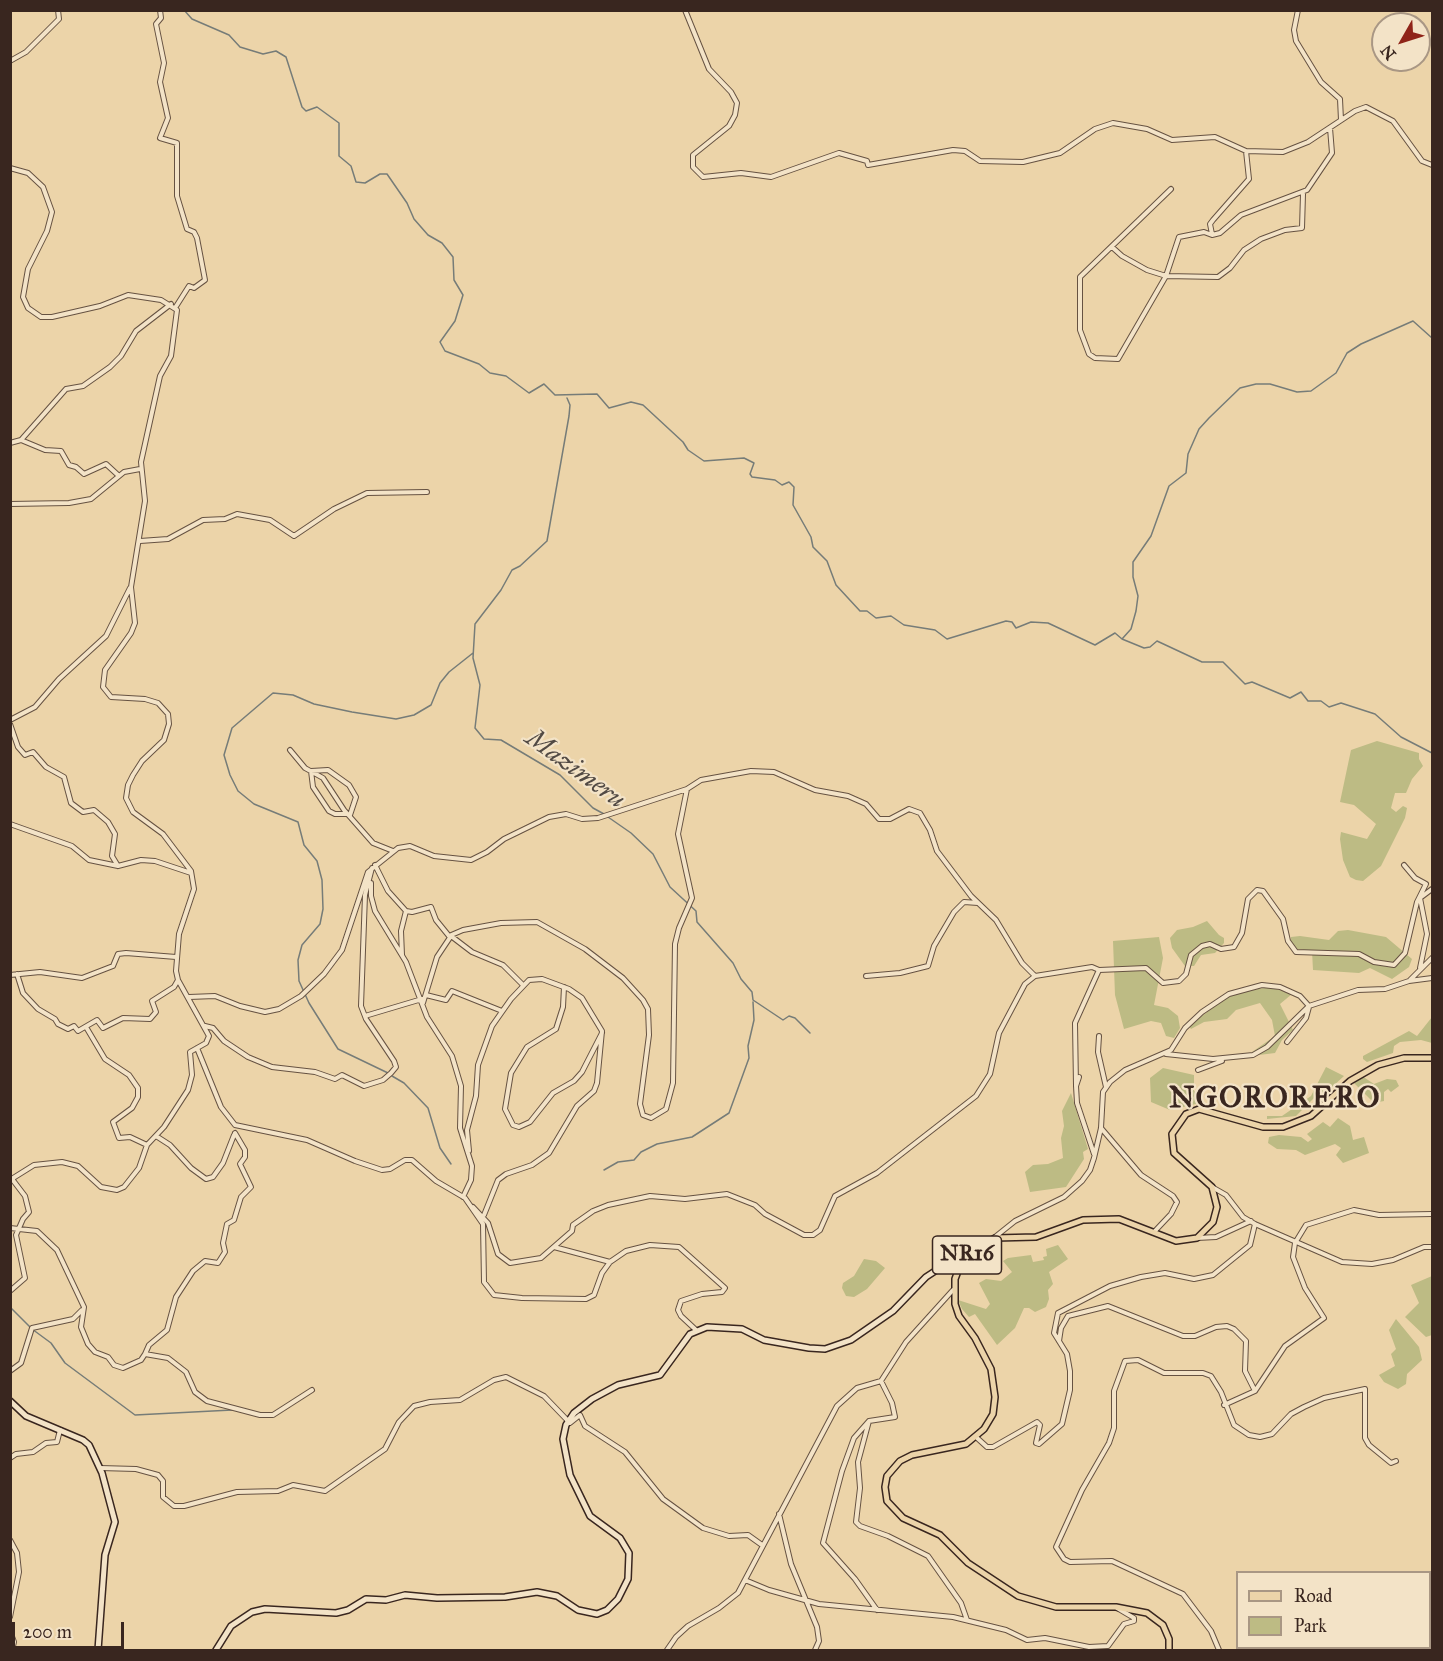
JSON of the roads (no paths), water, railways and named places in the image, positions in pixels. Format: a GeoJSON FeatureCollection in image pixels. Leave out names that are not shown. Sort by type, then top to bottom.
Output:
{"type":"FeatureCollection","features":[{"type":"Feature","properties":{"kind":"main road"},"geometry":{"type":"LineString","coordinates":[[1197,1238],[1209,1228],[1216,1216],[1215,1196],[1212,1187],[1174,1153],[1172,1134],[1185,1114],[1199,1109],[1263,1127],[1283,1127],[1311,1116],[1351,1080],[1378,1065],[1404,1058],[1432,1058]]}},
{"type":"Feature","properties":{"kind":"main road","name":"NR16"},"geometry":{"type":"LineString","coordinates":[[1169,1650],[1166,1632],[1155,1618],[1130,1608],[1056,1607],[1018,1596],[968,1563],[940,1535],[903,1518],[891,1507],[885,1487],[888,1476],[900,1461],[912,1455],[948,1450],[966,1444],[976,1437],[993,1414],[994,1379],[986,1356],[959,1316],[953,1290],[964,1258],[994,1238],[1036,1237],[1075,1221],[1098,1219],[1126,1220],[1176,1241],[1197,1238]]}},
{"type":"Feature","properties":{"kind":"main road"},"geometry":{"type":"LineString","coordinates":[[216,1650],[231,1626],[252,1612],[265,1609],[334,1613],[346,1611],[366,1599],[386,1600],[405,1595],[437,1598],[505,1597],[537,1592],[555,1595],[569,1606],[584,1612],[601,1613],[609,1609],[628,1579],[629,1553],[620,1538],[600,1525],[588,1513],[566,1457],[563,1439],[568,1421],[592,1399],[618,1385],[660,1375],[685,1340],[696,1330],[716,1325],[728,1326],[770,1341],[809,1348],[831,1347],[861,1335],[893,1311],[926,1277],[952,1260],[964,1258]]}},
{"type":"Feature","properties":{"kind":"main road"},"geometry":{"type":"LineString","coordinates":[[10,1401],[26,1416],[89,1445],[100,1468],[115,1522],[105,1555],[98,1650]]}},
{"type":"Feature","properties":{"kind":"street"},"geometry":{"type":"LineString","coordinates":[[10,62],[26,52],[59,19],[58,10]]}},
{"type":"Feature","properties":{"kind":"street"},"geometry":{"type":"LineString","coordinates":[[10,443],[21,440],[59,395],[66,390],[82,386],[102,373],[121,356],[136,331],[173,306],[189,286],[194,288],[205,280],[197,238],[194,232],[187,229],[177,196],[177,143],[160,138],[168,117],[160,82],[164,63],[156,24],[161,18],[160,10]]}},
{"type":"Feature","properties":{"kind":"street"},"geometry":{"type":"LineString","coordinates":[[685,10],[709,69],[728,89],[737,103],[735,115],[729,126],[693,155],[693,167],[703,177],[741,173],[771,177],[839,153],[867,161],[868,165],[953,150],[965,151],[980,161],[1023,162],[1060,153],[1091,131],[1113,123],[1147,129],[1172,140],[1215,137],[1246,151],[1290,151],[1364,107],[1380,112],[1397,125],[1422,161],[1432,165]]}},
{"type":"Feature","properties":{"kind":"street"},"geometry":{"type":"LineString","coordinates":[[1298,10],[1294,34],[1296,41],[1321,82],[1340,99],[1341,120]]}},
{"type":"Feature","properties":{"kind":"street"},"geometry":{"type":"LineString","coordinates":[[1112,247],[1122,256],[1148,270],[1166,276],[1218,277],[1230,268],[1244,250],[1261,239],[1285,230],[1302,228],[1303,194],[1332,153],[1330,128]]}},
{"type":"Feature","properties":{"kind":"street"},"geometry":{"type":"LineString","coordinates":[[1212,235],[1211,222],[1249,180],[1246,151]]}},
{"type":"Feature","properties":{"kind":"street"},"geometry":{"type":"LineString","coordinates":[[10,168],[28,173],[43,187],[52,212],[46,231],[28,269],[23,297],[30,309],[40,317],[52,316],[100,306],[128,295],[173,306]]}},
{"type":"Feature","properties":{"kind":"street"},"geometry":{"type":"LineString","coordinates":[[1171,189],[1080,277],[1080,330],[1089,354],[1095,358],[1118,359],[1166,276],[1179,237],[1204,232],[1212,235],[1220,233],[1241,215],[1303,194]]}},
{"type":"Feature","properties":{"kind":"street"},"geometry":{"type":"LineString","coordinates":[[118,866],[112,856],[115,834],[108,822],[94,810],[83,812],[71,803],[64,777],[46,767],[33,752],[25,755],[18,747],[10,722],[35,707],[59,679],[106,636],[131,587],[145,501],[140,470],[160,376],[171,356],[177,318],[173,306]]}},
{"type":"Feature","properties":{"kind":"street"},"geometry":{"type":"LineString","coordinates":[[21,440],[45,450],[60,451],[69,465],[76,467],[84,474],[106,464],[119,476]]}},
{"type":"Feature","properties":{"kind":"street"},"geometry":{"type":"LineString","coordinates":[[10,504],[69,503],[92,499],[119,476],[131,470],[140,470]]}},
{"type":"Feature","properties":{"kind":"street"},"geometry":{"type":"LineString","coordinates":[[140,541],[168,538],[203,520],[225,519],[237,514],[270,520],[294,536],[334,509],[367,493],[427,492]]}},
{"type":"Feature","properties":{"kind":"street"},"geometry":{"type":"LineString","coordinates":[[10,1291],[25,1278],[20,1261],[18,1230],[29,1212],[26,1196],[11,1179],[34,1165],[62,1162],[78,1166],[101,1187],[120,1189],[134,1176],[147,1145],[156,1136],[188,1090],[192,1075],[190,1053],[208,1040],[209,1033],[178,981],[176,957],[179,934],[194,889],[192,873],[163,834],[132,812],[126,798],[128,785],[142,761],[162,744],[169,724],[168,714],[158,703],[133,697],[111,697],[103,688],[105,670],[133,629],[135,608],[131,587]]}},
{"type":"Feature","properties":{"kind":"street"},"geometry":{"type":"LineString","coordinates":[[290,750],[304,767],[323,778],[349,815],[373,843],[393,851]]}},
{"type":"Feature","properties":{"kind":"street"},"geometry":{"type":"LineString","coordinates":[[311,771],[328,770],[349,785],[356,797],[349,815]]}},
{"type":"Feature","properties":{"kind":"street"},"geometry":{"type":"LineString","coordinates":[[311,771],[313,787],[329,811],[349,815]]}},
{"type":"Feature","properties":{"kind":"street"},"geometry":{"type":"LineString","coordinates":[[189,997],[214,996],[240,1006],[266,1012],[279,1009],[301,996],[330,968],[342,950],[364,881],[373,866],[393,851],[408,846],[438,856],[471,860],[487,852],[504,839],[549,817],[566,814],[582,819],[593,819],[687,789],[701,780],[759,771],[785,776],[815,790],[848,796],[866,804],[879,819],[890,819],[904,811],[916,811],[925,821],[937,851],[979,904],[996,920],[1022,963],[1035,976]]}},
{"type":"Feature","properties":{"kind":"street"},"geometry":{"type":"LineString","coordinates":[[423,999],[439,953],[451,936],[474,927],[520,921],[537,922],[585,948],[623,978],[643,1000],[648,1009],[650,1035],[640,1090],[641,1111],[651,1118],[660,1114],[670,1100],[673,1083],[675,944],[692,898],[678,834],[687,789]]}},
{"type":"Feature","properties":{"kind":"street"},"geometry":{"type":"LineString","coordinates":[[10,824],[72,846],[89,860],[118,866],[141,860],[155,861],[192,873]]}},
{"type":"Feature","properties":{"kind":"street"},"geometry":{"type":"LineString","coordinates":[[197,1048],[221,1107],[237,1126],[307,1140],[378,1169],[390,1169],[405,1160],[412,1160],[436,1181],[463,1197],[483,1215],[496,1251],[506,1262],[536,1259],[554,1246],[587,1214],[608,1204],[650,1196],[685,1199],[727,1194],[755,1205],[765,1214],[804,1235],[813,1235],[820,1230],[833,1198],[883,1169],[976,1096],[990,1074],[999,1033],[1022,989],[1035,976],[1092,967],[1099,970],[1146,968],[1163,983],[1179,981],[1186,974],[1191,955],[1202,946],[1210,944],[1221,949],[1234,947],[1242,933],[1248,899],[1257,890],[1263,891],[1282,919],[1288,941],[1296,952],[1359,954],[1374,962],[1394,965],[1405,953],[1419,898],[1426,884],[1415,878],[1404,865]]}},
{"type":"Feature","properties":{"kind":"street"},"geometry":{"type":"LineString","coordinates":[[373,866],[388,891],[406,911],[431,907],[436,920],[451,936],[472,952],[504,965],[522,984]]}},
{"type":"Feature","properties":{"kind":"street"},"geometry":{"type":"LineString","coordinates":[[373,866],[370,888],[372,905],[381,926],[402,956],[423,999],[433,1028],[450,1052],[460,1082],[460,1128],[469,1151]]}},
{"type":"Feature","properties":{"kind":"street"},"geometry":{"type":"LineString","coordinates":[[205,1026],[213,1028],[224,1041],[248,1057],[265,1064],[315,1072],[335,1079],[342,1075],[363,1086],[383,1080],[396,1067],[364,1016],[361,992],[365,896],[373,866]]}},
{"type":"Feature","properties":{"kind":"street"},"geometry":{"type":"LineString","coordinates":[[1419,898],[1432,889]]}},
{"type":"Feature","properties":{"kind":"street"},"geometry":{"type":"LineString","coordinates":[[1419,898],[1427,934],[1420,968]]}},
{"type":"Feature","properties":{"kind":"street"},"geometry":{"type":"LineString","coordinates":[[866,976],[900,973],[928,966],[934,946],[954,912],[964,902],[979,904]]}},
{"type":"Feature","properties":{"kind":"street"},"geometry":{"type":"LineString","coordinates":[[402,956],[401,931],[406,911]]}},
{"type":"Feature","properties":{"kind":"street"},"geometry":{"type":"LineString","coordinates":[[1427,934],[1432,931]]}},
{"type":"Feature","properties":{"kind":"street"},"geometry":{"type":"LineString","coordinates":[[10,975],[61,973],[82,978],[113,966],[118,954],[176,957]]}},
{"type":"Feature","properties":{"kind":"street"},"geometry":{"type":"LineString","coordinates":[[1409,981],[1432,958]]}},
{"type":"Feature","properties":{"kind":"street"},"geometry":{"type":"LineString","coordinates":[[1094,1158],[1077,1103],[1075,1023],[1099,970]]}},
{"type":"Feature","properties":{"kind":"street"},"geometry":{"type":"LineString","coordinates":[[17,974],[23,993],[45,1015],[68,1029],[74,1026],[80,1031],[97,1020],[103,1028],[123,1018],[150,1019],[156,1012],[152,1001],[174,987],[178,981]]}},
{"type":"Feature","properties":{"kind":"street"},"geometry":{"type":"LineString","coordinates":[[463,1197],[472,1176],[467,1130],[475,1103],[480,1058],[489,1032],[522,984],[537,978],[564,987],[582,998],[602,1031],[599,1075],[594,1091],[577,1106],[549,1153],[529,1167],[506,1174],[498,1180],[483,1215]]}},
{"type":"Feature","properties":{"kind":"street"},"geometry":{"type":"LineString","coordinates":[[1106,1088],[1125,1070],[1166,1054],[1225,1059],[1243,1058],[1260,1051],[1309,1006],[1359,990],[1385,989],[1409,981],[1432,978]]}},
{"type":"Feature","properties":{"kind":"street"},"geometry":{"type":"LineString","coordinates":[[1166,1054],[1185,1028],[1202,1012],[1234,992],[1262,985],[1280,987],[1300,996],[1309,1006]]}},
{"type":"Feature","properties":{"kind":"street"},"geometry":{"type":"LineString","coordinates":[[564,987],[562,1008],[556,1029],[527,1047],[511,1073],[505,1109],[513,1125],[519,1127],[530,1122],[553,1093],[582,1072],[602,1031]]}},
{"type":"Feature","properties":{"kind":"street"},"geometry":{"type":"LineString","coordinates":[[364,1016],[423,999],[444,1000],[452,991],[502,1011]]}},
{"type":"Feature","properties":{"kind":"street"},"geometry":{"type":"LineString","coordinates":[[1287,1042],[1306,1018],[1309,1006]]}},
{"type":"Feature","properties":{"kind":"street"},"geometry":{"type":"LineString","coordinates":[[86,1027],[105,1059],[129,1075],[138,1088],[138,1097],[132,1108],[113,1122],[119,1138],[130,1137],[147,1145]]}},
{"type":"Feature","properties":{"kind":"street"},"geometry":{"type":"LineString","coordinates":[[994,1238],[1022,1217],[1072,1191],[1090,1170],[1101,1128],[1101,1105],[1106,1088],[1098,1052],[1099,1036]]}},
{"type":"Feature","properties":{"kind":"street"},"geometry":{"type":"LineString","coordinates":[[1198,1070],[1225,1059]]}},
{"type":"Feature","properties":{"kind":"street"},"geometry":{"type":"LineString","coordinates":[[1076,1086],[1078,1077]]}},
{"type":"Feature","properties":{"kind":"street"},"geometry":{"type":"LineString","coordinates":[[156,1136],[170,1145],[198,1175],[206,1179],[213,1177],[223,1163],[237,1126]]}},
{"type":"Feature","properties":{"kind":"street"},"geometry":{"type":"LineString","coordinates":[[1101,1128],[1141,1175],[1173,1196],[1177,1202],[1171,1214],[1154,1232]]}},
{"type":"Feature","properties":{"kind":"street"},"geometry":{"type":"LineString","coordinates":[[10,1228],[37,1231],[54,1246],[71,1276],[83,1310],[81,1327],[90,1348],[123,1368],[141,1360],[149,1345],[167,1330],[176,1297],[193,1271],[205,1262],[218,1263],[225,1252],[223,1243],[227,1224],[234,1220],[241,1197],[251,1187],[240,1164],[245,1157],[245,1150],[235,1133]]}},
{"type":"Feature","properties":{"kind":"street"},"geometry":{"type":"LineString","coordinates":[[1212,1187],[1226,1195],[1243,1217],[1295,1243],[1342,1262],[1371,1264],[1393,1260],[1424,1247],[1432,1247]]}},
{"type":"Feature","properties":{"kind":"street"},"geometry":{"type":"LineString","coordinates":[[473,1207],[484,1227],[484,1282],[494,1295],[586,1299],[594,1294],[602,1273],[610,1262],[626,1251],[657,1244],[684,1249],[725,1288],[723,1291],[702,1294],[681,1301],[679,1312],[688,1325],[696,1330]]}},
{"type":"Feature","properties":{"kind":"street"},"geometry":{"type":"LineString","coordinates":[[1224,1405],[1255,1391],[1285,1346],[1324,1318],[1305,1288],[1294,1264],[1295,1243],[1306,1225],[1354,1210],[1379,1215],[1432,1214]]}},
{"type":"Feature","properties":{"kind":"street"},"geometry":{"type":"LineString","coordinates":[[1197,1238],[1216,1237],[1253,1222]]}},
{"type":"Feature","properties":{"kind":"street"},"geometry":{"type":"LineString","coordinates":[[976,1437],[987,1447],[993,1447],[1037,1422],[1040,1425],[1036,1443],[1039,1444],[1062,1424],[1070,1390],[1070,1371],[1067,1354],[1054,1333],[1058,1313],[1110,1286],[1141,1277],[1165,1273],[1194,1279],[1213,1275],[1250,1245],[1253,1222]]}},
{"type":"Feature","properties":{"kind":"street"},"geometry":{"type":"LineString","coordinates":[[554,1246],[610,1262]]}},
{"type":"Feature","properties":{"kind":"street"},"geometry":{"type":"LineString","coordinates":[[667,1650],[676,1636],[688,1626],[733,1598],[745,1580],[778,1513],[839,1403],[857,1388],[881,1381],[906,1342],[953,1290]]}},
{"type":"Feature","properties":{"kind":"street"},"geometry":{"type":"LineString","coordinates":[[1059,1341],[1061,1328],[1068,1316],[1107,1306],[1183,1336],[1196,1336],[1225,1325],[1234,1329],[1246,1341],[1245,1371],[1255,1391]]}},
{"type":"Feature","properties":{"kind":"street"},"geometry":{"type":"LineString","coordinates":[[10,1371],[21,1362],[32,1328],[72,1319],[83,1310]]}},
{"type":"Feature","properties":{"kind":"street"},"geometry":{"type":"LineString","coordinates":[[145,1354],[168,1359],[186,1372],[195,1392],[207,1401],[260,1415],[273,1415],[312,1390]]}},
{"type":"Feature","properties":{"kind":"street"},"geometry":{"type":"LineString","coordinates":[[1219,1650],[1211,1631],[1183,1594],[1112,1561],[1070,1562],[1059,1554],[1056,1542],[1109,1443],[1113,1428],[1114,1391],[1125,1361],[1138,1360],[1164,1373],[1203,1373],[1211,1376],[1238,1429],[1260,1437],[1272,1434],[1291,1414],[1304,1407],[1324,1398],[1365,1389],[1365,1438],[1369,1445],[1391,1463],[1396,1461]]}},
{"type":"Feature","properties":{"kind":"street"},"geometry":{"type":"LineString","coordinates":[[100,1468],[136,1469],[158,1475],[163,1481],[163,1497],[170,1505],[178,1506],[243,1491],[278,1491],[293,1485],[316,1491],[328,1490],[387,1447],[399,1422],[414,1406],[430,1402],[460,1400],[501,1377],[509,1378],[544,1396],[568,1421],[572,1422],[580,1415],[585,1426],[625,1452],[663,1499],[703,1528],[729,1536],[748,1535],[762,1545]]}},
{"type":"Feature","properties":{"kind":"street"},"geometry":{"type":"LineString","coordinates":[[877,1611],[855,1579],[823,1543],[852,1442],[861,1427],[869,1421],[895,1417],[892,1403],[881,1381]]}},
{"type":"Feature","properties":{"kind":"street"},"geometry":{"type":"LineString","coordinates":[[869,1421],[858,1462],[860,1488],[856,1522],[860,1526],[888,1536],[928,1556],[961,1603],[967,1620]]}},
{"type":"Feature","properties":{"kind":"street"},"geometry":{"type":"LineString","coordinates":[[10,1458],[16,1454],[33,1452],[46,1443],[57,1442],[60,1430]]}},
{"type":"Feature","properties":{"kind":"street"},"geometry":{"type":"LineString","coordinates":[[778,1513],[791,1564],[808,1602],[819,1635],[815,1650]]}},
{"type":"Feature","properties":{"kind":"street"},"geometry":{"type":"LineString","coordinates":[[10,1540],[17,1553],[19,1572],[10,1617]]}},
{"type":"Feature","properties":{"kind":"street"},"geometry":{"type":"LineString","coordinates":[[745,1580],[808,1602],[877,1611],[919,1612],[967,1620],[1006,1630],[1027,1640],[1045,1638],[1104,1648],[1110,1645],[1124,1624],[1134,1620],[1116,1607]]}},
{"type":"Feature","properties":{"kind":"street"},"geometry":{"type":"LineString","coordinates":[[10,1631],[14,1642],[12,1650]]}},
{"type":"Feature","properties":{"kind":"waterway"},"geometry":{"type":"LineString","coordinates":[[184,10],[192,19],[229,35],[240,47],[263,54],[276,51],[286,57],[302,107],[306,111],[317,107],[339,123],[339,156],[351,166],[356,182],[365,183],[380,174],[387,174],[407,203],[414,219],[428,235],[442,243],[453,257],[454,280],[463,295],[455,321],[440,342],[445,351],[479,364],[490,373],[506,376],[529,393],[544,384],[555,395],[597,394],[609,408],[631,402],[643,405],[683,442],[688,450],[704,461],[744,458],[754,463],[750,474],[752,477],[775,480],[782,485],[789,482],[794,487],[793,505],[811,537],[813,547],[827,561],[836,585],[860,611],[867,611],[876,618],[891,616],[904,625],[935,630],[947,639],[1006,621],[1012,622],[1016,628],[1031,622],[1048,623],[1095,645],[1115,633],[1122,639],[1144,648],[1150,647],[1157,641],[1202,662],[1223,662],[1245,684],[1252,682],[1290,698],[1301,692],[1308,701],[1321,701],[1329,707],[1341,703],[1375,714],[1401,737],[1432,753]]}},
{"type":"Feature","properties":{"kind":"waterway"},"geometry":{"type":"LineString","coordinates":[[1122,639],[1131,629],[1136,611],[1138,596],[1133,577],[1133,562],[1151,536],[1169,486],[1186,473],[1188,454],[1199,429],[1209,418],[1240,388],[1256,384],[1270,384],[1297,392],[1311,391],[1336,373],[1347,353],[1361,344],[1413,321],[1432,338]]}},
{"type":"Feature","properties":{"kind":"waterway","name":"Mazimeru"},"geometry":{"type":"LineString","coordinates":[[567,398],[570,405],[569,416],[547,541],[520,566],[512,570],[501,590],[475,624],[473,658],[480,685],[475,728],[484,739],[501,740],[560,775],[593,808],[604,814]]}},
{"type":"Feature","properties":{"kind":"waterway"},"geometry":{"type":"LineString","coordinates":[[388,1073],[338,1049],[309,1003],[299,981],[298,960],[302,945],[320,924],[323,909],[322,880],[317,861],[304,845],[298,822],[254,804],[238,791],[224,755],[232,728],[273,693],[293,695],[314,704],[396,719],[414,715],[431,705],[440,683],[449,672],[473,653]]}},
{"type":"Feature","properties":{"kind":"waterway","name":"Mazimeru"},"geometry":{"type":"LineString","coordinates":[[608,817],[631,833],[653,854],[670,887],[696,911],[697,922],[733,963],[741,979],[752,992],[753,1000],[783,1020],[789,1016],[795,1018],[810,1033]]}},
{"type":"Feature","properties":{"kind":"waterway"},"geometry":{"type":"LineString","coordinates":[[604,1170],[618,1162],[634,1160],[641,1152],[657,1144],[692,1137],[729,1113],[749,1058],[748,1046],[754,1020],[753,1002]]}},
{"type":"Feature","properties":{"kind":"waterway"},"geometry":{"type":"LineString","coordinates":[[392,1076],[404,1083],[428,1108],[440,1148],[451,1164]]}},
{"type":"Feature","properties":{"kind":"waterway"},"geometry":{"type":"LineString","coordinates":[[10,1307],[32,1329],[51,1343],[65,1363],[135,1415],[232,1410]]}},
{"type":"Feature","properties":{"kind":"district","name":"NGORORERO"},"geometry":{"type":"Point","coordinates":[1275,1100]}}]}
